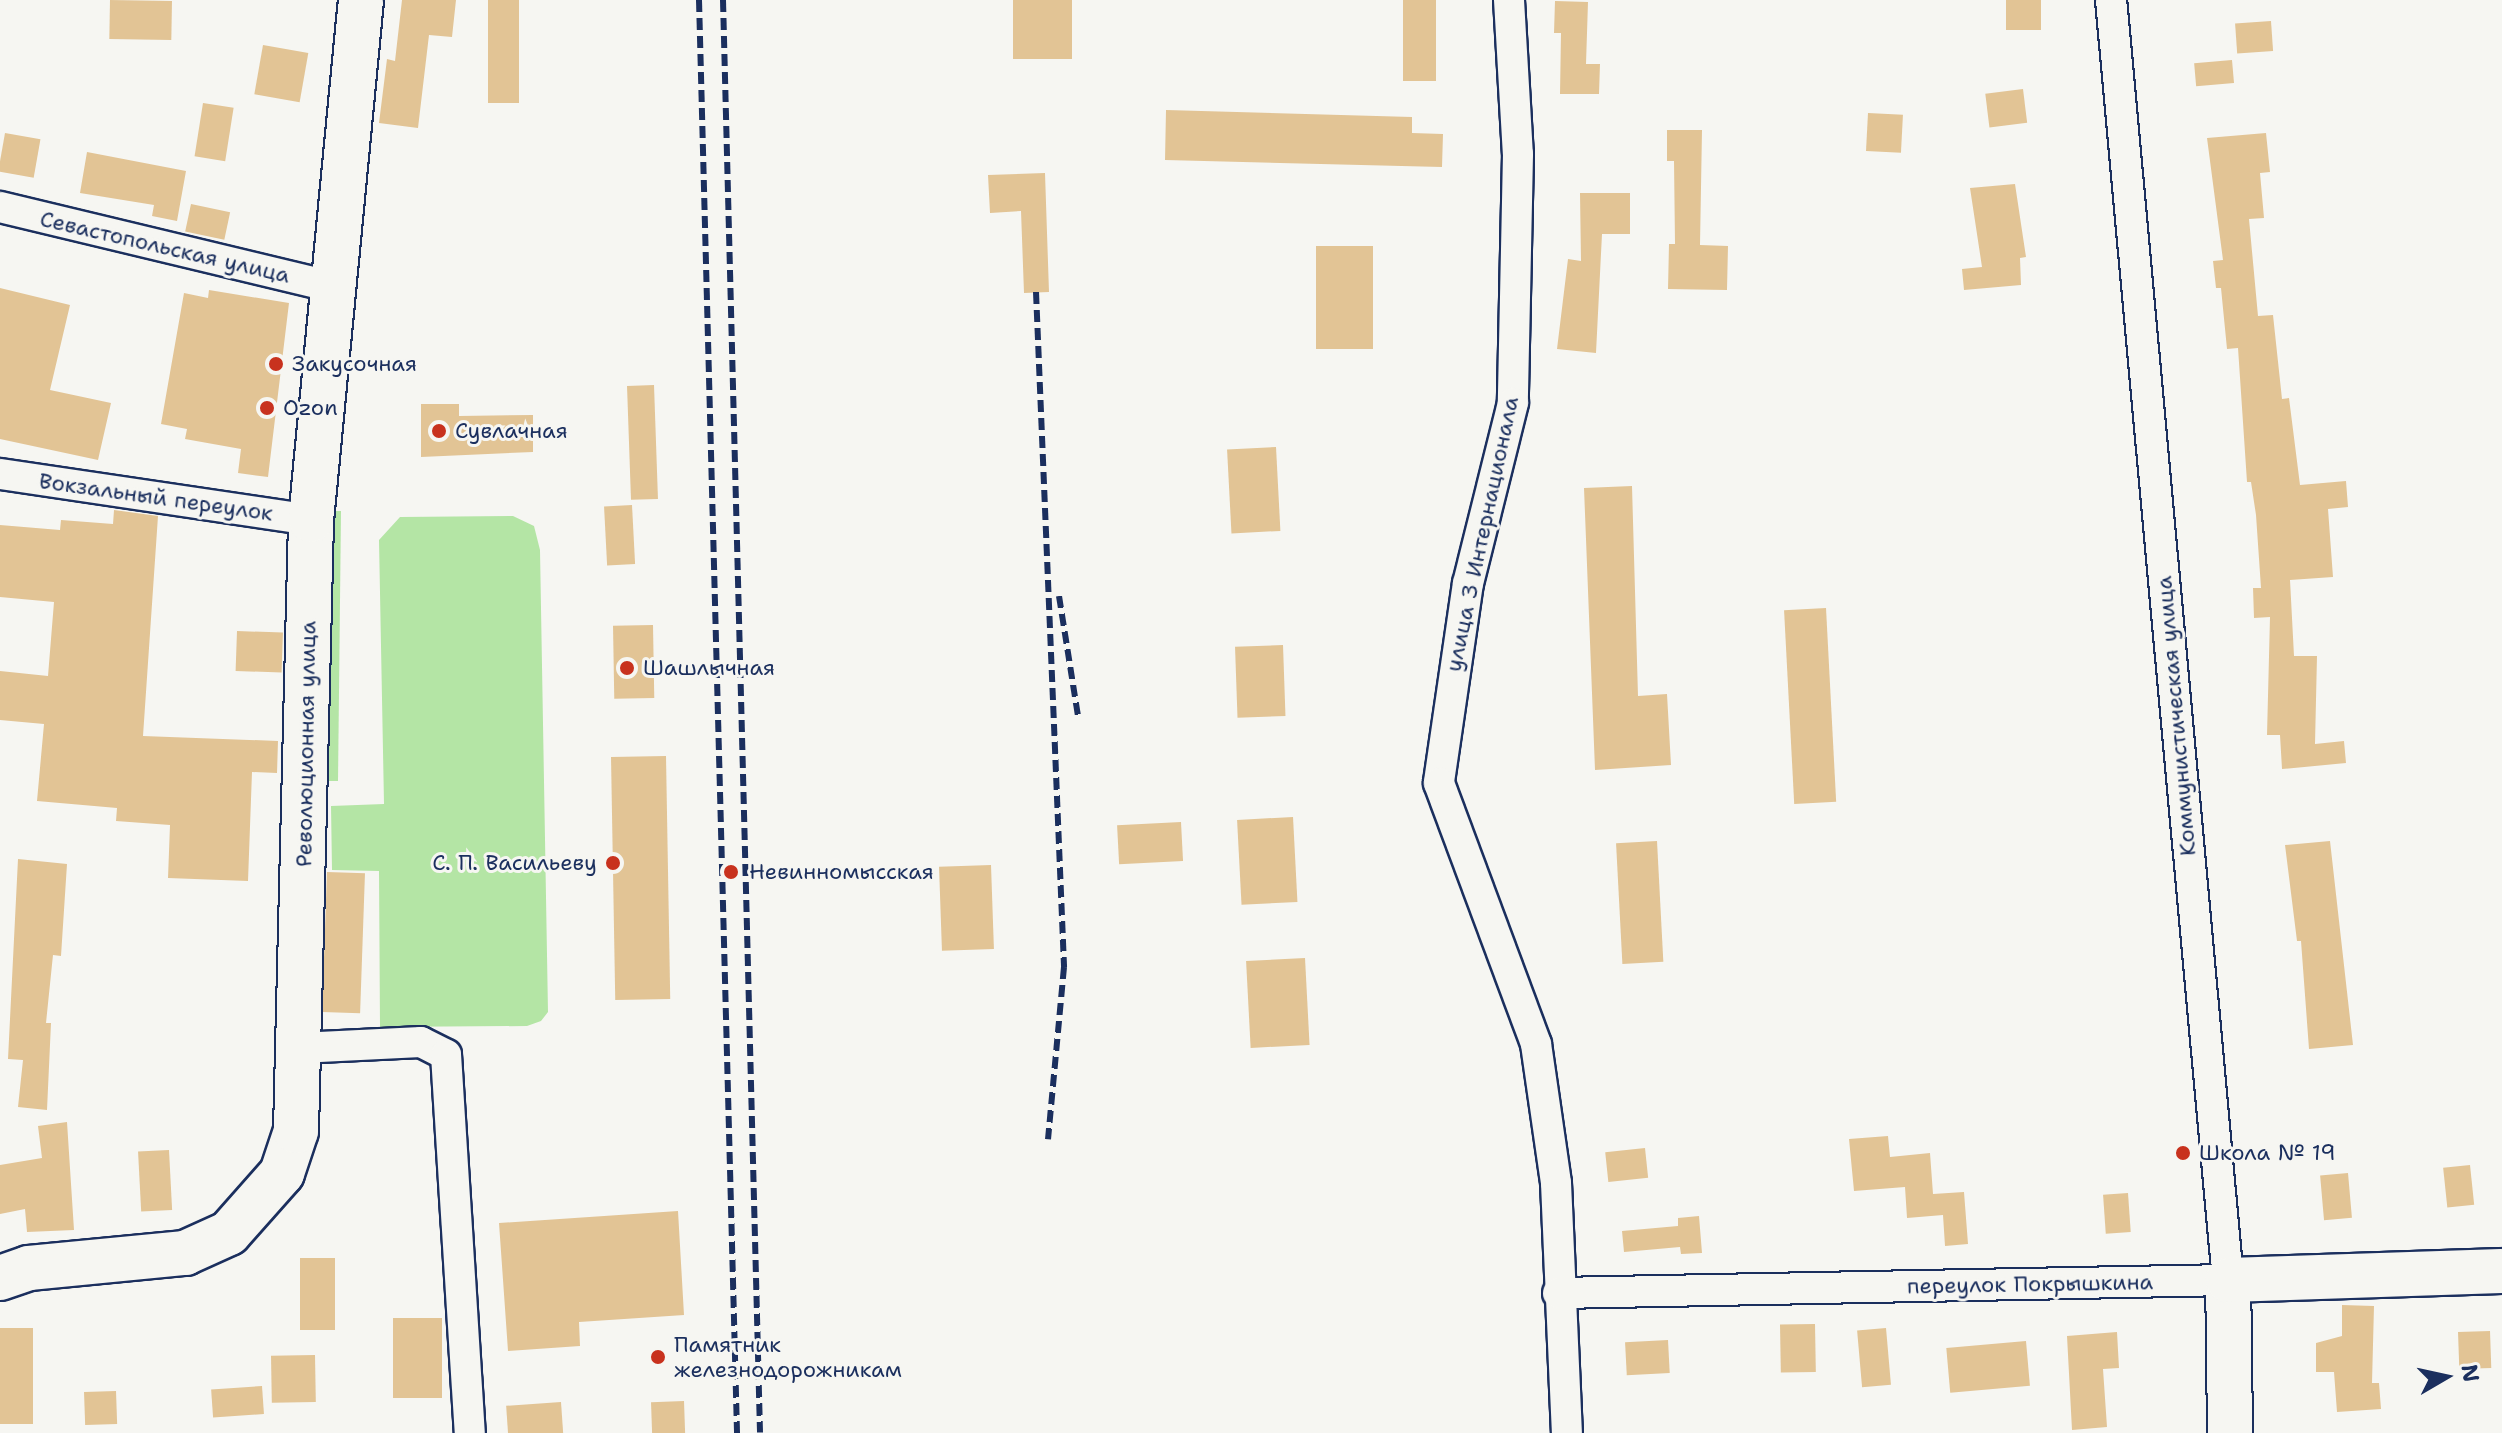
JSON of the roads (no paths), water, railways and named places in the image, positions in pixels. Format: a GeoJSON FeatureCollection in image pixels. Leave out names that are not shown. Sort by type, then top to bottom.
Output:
{"type":"FeatureCollection","features":[{"type":"Feature","properties":{"kind":"main road","name":"Революционная улица"},"geometry":{"type":"LineString","coordinates":[[0,1278],[29,1268],[185,1253],[229,1233],[282,1173],[296,1131],[311,520],[330,286],[361,0]]}},
{"type":"Feature","properties":{"kind":"main road","name":"переулок Покрышкина"},"geometry":{"type":"LineString","coordinates":[[2228,1280],[2502,1271]]}},
{"type":"Feature","properties":{"kind":"main road","name":"Коммунистическая улица"},"geometry":{"type":"LineString","coordinates":[[2228,1280],[2230,1433]]}},
{"type":"Feature","properties":{"kind":"street","name":"улица 3 Интернационала"},"geometry":{"type":"LineString","coordinates":[[1509,0],[1518,154],[1513,403],[1468,583],[1439,783],[1536,1044],[1556,1183],[1558,1293],[1567,1433]]}},
{"type":"Feature","properties":{"kind":"street","name":"Коммунистическая улица"},"geometry":{"type":"LineString","coordinates":[[2111,0],[2228,1280]]}},
{"type":"Feature","properties":{"kind":"street","name":"Севастопольская улица"},"geometry":{"type":"LineString","coordinates":[[0,207],[330,286]]}},
{"type":"Feature","properties":{"kind":"street","name":"Вокзальный переулок"},"geometry":{"type":"LineString","coordinates":[[0,474],[311,520]]}},
{"type":"Feature","properties":{"kind":"street"},"geometry":{"type":"LineString","coordinates":[[299,1048],[421,1042],[446,1055],[470,1433]]}},
{"type":"Feature","properties":{"kind":"street","name":"переулок Покрышкина"},"geometry":{"type":"LineString","coordinates":[[1558,1293],[2228,1280]]}},
{"type":"Feature","properties":{"kind":"railway"},"geometry":{"type":"LineString","coordinates":[[699,0],[737,1433]]}},
{"type":"Feature","properties":{"kind":"railway"},"geometry":{"type":"LineString","coordinates":[[723,0],[760,1433]]}},
{"type":"Feature","properties":{"kind":"railway"},"geometry":{"type":"LineString","coordinates":[[1036,292],[1064,967],[1048,1139]]}},
{"type":"Feature","properties":{"kind":"railway"},"geometry":{"type":"LineString","coordinates":[[1059,596],[1078,716]]}},
{"type":"Feature","properties":{"kind":"place","name":"Закусочная"},"geometry":{"type":"Point","coordinates":[276,364]}},
{"type":"Feature","properties":{"kind":"place","name":"Ozon"},"geometry":{"type":"Point","coordinates":[267,408]}},
{"type":"Feature","properties":{"kind":"place","name":"Сувлачная"},"geometry":{"type":"Point","coordinates":[439,431]}},
{"type":"Feature","properties":{"kind":"place","name":"Шашлычная"},"geometry":{"type":"Point","coordinates":[627,668]}},
{"type":"Feature","properties":{"kind":"place","name":"С. П. Васильеву"},"geometry":{"type":"Point","coordinates":[613,863]}},
{"type":"Feature","properties":{"kind":"place","name":"Невинномысская"},"geometry":{"type":"Point","coordinates":[731,872]}},
{"type":"Feature","properties":{"kind":"place","name":"Школа № 19"},"geometry":{"type":"Point","coordinates":[2183,1153]}},
{"type":"Feature","properties":{"kind":"place","name":"Памятник железнодорожникам"},"geometry":{"type":"Point","coordinates":[658,1357]}}]}
